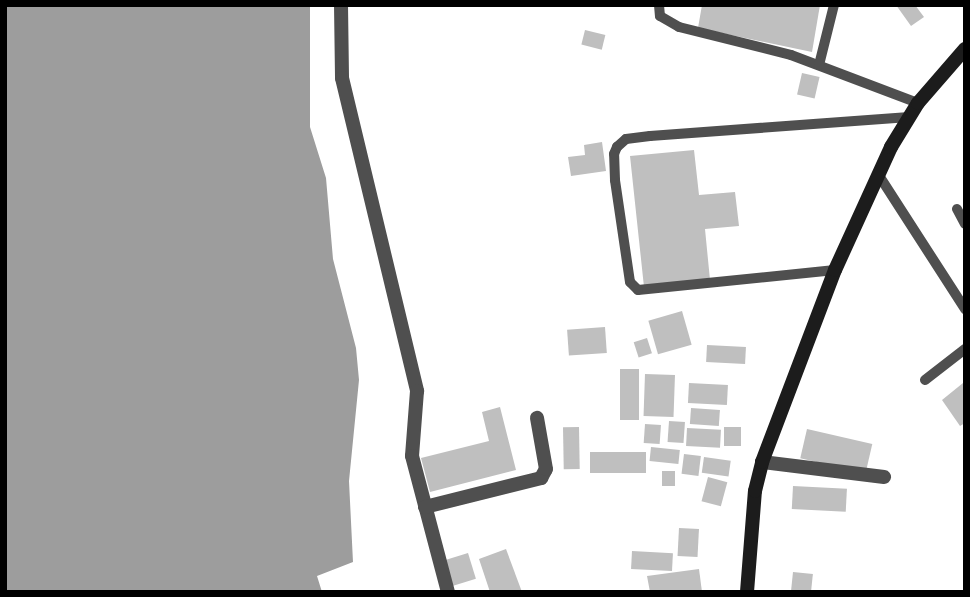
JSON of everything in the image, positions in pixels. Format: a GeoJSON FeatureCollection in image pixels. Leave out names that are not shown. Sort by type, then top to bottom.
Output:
{"type":"FeatureCollection","features":[{"type":"Feature","properties":{"kind":"street"},"geometry":{"type":"LineString","coordinates":[[341,5],[339,32],[344,90],[417,391],[412,456],[448,592]]}},
{"type":"Feature","properties":{"kind":"street"},"geometry":{"type":"LineString","coordinates":[[747,592],[755,491],[762,463],[835,270],[878,174],[909,117],[965,49]]}},
{"type":"Feature","properties":{"kind":"street"},"geometry":{"type":"LineString","coordinates":[[425,508],[541,478],[546,469],[537,418]]}},
{"type":"Feature","properties":{"kind":"street"},"geometry":{"type":"LineString","coordinates":[[762,463],[884,477]]}},
{"type":"Feature","properties":{"kind":"lane"},"geometry":{"type":"LineString","coordinates":[[659,5],[660,16],[679,27],[818,65],[918,103]]}},
{"type":"Feature","properties":{"kind":"lane"},"geometry":{"type":"LineString","coordinates":[[818,65],[835,5]]}},
{"type":"Feature","properties":{"kind":"lane"},"geometry":{"type":"LineString","coordinates":[[835,270],[638,290],[630,282],[626,257],[615,180],[614,154],[617,147],[626,139],[634,138],[909,117]]}},
{"type":"Feature","properties":{"kind":"lane"},"geometry":{"type":"LineString","coordinates":[[878,174],[965,309]]}},
{"type":"Feature","properties":{"kind":"lane"},"geometry":{"type":"LineString","coordinates":[[957,209],[965,224]]}},
{"type":"Feature","properties":{"kind":"lane"},"geometry":{"type":"LineString","coordinates":[[925,380],[965,349]]}},
{"type":"Feature","properties":{"kind":"shaded area"},"geometry":{"type":"Polygon","coordinates":[[[5,5],[310,5],[310,127],[326,178],[333,259],[356,348],[359,380],[349,481],[353,562],[317,576],[322,592],[5,592],[5,5]]]}},
{"type":"Feature","properties":{"kind":"building"},"geometry":{"type":"Polygon","coordinates":[[[702,5],[820,5],[812,52],[698,28],[702,5]]]}},
{"type":"Feature","properties":{"kind":"building"},"geometry":{"type":"Polygon","coordinates":[[[896,5],[915,5],[924,17],[911,26],[896,5]]]}},
{"type":"Feature","properties":{"kind":"building"},"geometry":{"type":"Polygon","coordinates":[[[585,30],[605,35],[602,50],[581,45],[585,30]]]}},
{"type":"Feature","properties":{"kind":"building"},"geometry":{"type":"Polygon","coordinates":[[[802,73],[820,77],[815,98],[797,94],[802,73]]]}},
{"type":"Feature","properties":{"kind":"building"},"geometry":{"type":"Polygon","coordinates":[[[602,142],[606,171],[571,176],[568,157],[585,155],[584,145],[602,142]]]}},
{"type":"Feature","properties":{"kind":"building"},"geometry":{"type":"Polygon","coordinates":[[[694,150],[699,195],[735,192],[739,226],[705,229],[710,280],[644,287],[630,156],[694,150]]]}},
{"type":"Feature","properties":{"kind":"building"},"geometry":{"type":"Polygon","coordinates":[[[682,311],[692,345],[658,354],[648,321],[682,311]]]}},
{"type":"Feature","properties":{"kind":"building"},"geometry":{"type":"Polygon","coordinates":[[[605,327],[607,353],[569,356],[567,330],[605,327]]]}},
{"type":"Feature","properties":{"kind":"building"},"geometry":{"type":"Polygon","coordinates":[[[647,338],[652,353],[639,358],[634,342],[647,338]]]}},
{"type":"Feature","properties":{"kind":"building"},"geometry":{"type":"Polygon","coordinates":[[[707,345],[746,347],[745,364],[706,362],[707,345]]]}},
{"type":"Feature","properties":{"kind":"building"},"geometry":{"type":"Polygon","coordinates":[[[620,369],[639,369],[639,420],[620,420],[620,369]]]}},
{"type":"Feature","properties":{"kind":"building"},"geometry":{"type":"Polygon","coordinates":[[[645,374],[675,375],[674,417],[644,416],[645,374]]]}},
{"type":"Feature","properties":{"kind":"building"},"geometry":{"type":"Polygon","coordinates":[[[689,383],[728,385],[727,405],[688,403],[689,383]]]}},
{"type":"Feature","properties":{"kind":"building"},"geometry":{"type":"Polygon","coordinates":[[[963,383],[965,423],[960,426],[942,400],[963,383]]]}},
{"type":"Feature","properties":{"kind":"building"},"geometry":{"type":"Polygon","coordinates":[[[500,407],[516,470],[430,492],[421,458],[489,441],[482,412],[500,407]]]}},
{"type":"Feature","properties":{"kind":"building"},"geometry":{"type":"Polygon","coordinates":[[[691,408],[720,410],[719,426],[690,424],[691,408]]]}},
{"type":"Feature","properties":{"kind":"building"},"geometry":{"type":"Polygon","coordinates":[[[669,421],[685,422],[683,443],[668,442],[669,421]]]}},
{"type":"Feature","properties":{"kind":"building"},"geometry":{"type":"Polygon","coordinates":[[[645,424],[661,425],[660,444],[644,443],[645,424]]]}},
{"type":"Feature","properties":{"kind":"building"},"geometry":{"type":"Polygon","coordinates":[[[563,427],[579,427],[580,469],[564,469],[563,427]]]}},
{"type":"Feature","properties":{"kind":"building"},"geometry":{"type":"Polygon","coordinates":[[[724,427],[741,427],[741,446],[724,446],[724,427]]]}},
{"type":"Feature","properties":{"kind":"building"},"geometry":{"type":"Polygon","coordinates":[[[687,428],[721,430],[720,448],[686,446],[687,428]]]}},
{"type":"Feature","properties":{"kind":"building"},"geometry":{"type":"Polygon","coordinates":[[[807,429],[872,444],[866,473],[800,458],[807,429]]]}},
{"type":"Feature","properties":{"kind":"building"},"geometry":{"type":"Polygon","coordinates":[[[651,447],[680,450],[678,464],[650,461],[651,447]]]}},
{"type":"Feature","properties":{"kind":"building"},"geometry":{"type":"Polygon","coordinates":[[[590,452],[646,452],[646,473],[590,473],[590,452]]]}},
{"type":"Feature","properties":{"kind":"building"},"geometry":{"type":"Polygon","coordinates":[[[684,454],[701,456],[698,476],[682,474],[684,454]]]}},
{"type":"Feature","properties":{"kind":"building"},"geometry":{"type":"Polygon","coordinates":[[[704,457],[731,461],[729,477],[702,473],[704,457]]]}},
{"type":"Feature","properties":{"kind":"building"},"geometry":{"type":"Polygon","coordinates":[[[662,471],[675,471],[675,486],[662,486],[662,471]]]}},
{"type":"Feature","properties":{"kind":"building"},"geometry":{"type":"Polygon","coordinates":[[[708,477],[727,482],[721,506],[702,501],[708,477]]]}},
{"type":"Feature","properties":{"kind":"building"},"geometry":{"type":"Polygon","coordinates":[[[793,486],[847,489],[846,512],[792,509],[793,486]]]}},
{"type":"Feature","properties":{"kind":"building"},"geometry":{"type":"Polygon","coordinates":[[[679,528],[699,529],[698,557],[678,556],[679,528]]]}},
{"type":"Feature","properties":{"kind":"building"},"geometry":{"type":"Polygon","coordinates":[[[506,549],[522,592],[490,592],[479,559],[506,549]]]}},
{"type":"Feature","properties":{"kind":"building"},"geometry":{"type":"Polygon","coordinates":[[[632,551],[673,553],[672,571],[631,569],[632,551]]]}},
{"type":"Feature","properties":{"kind":"building"},"geometry":{"type":"Polygon","coordinates":[[[468,553],[476,579],[450,587],[442,561],[468,553]]]}},
{"type":"Feature","properties":{"kind":"building"},"geometry":{"type":"Polygon","coordinates":[[[699,569],[702,592],[650,592],[647,576],[699,569]]]}},
{"type":"Feature","properties":{"kind":"building"},"geometry":{"type":"Polygon","coordinates":[[[793,572],[813,574],[811,592],[791,592],[793,572]]]}}]}
